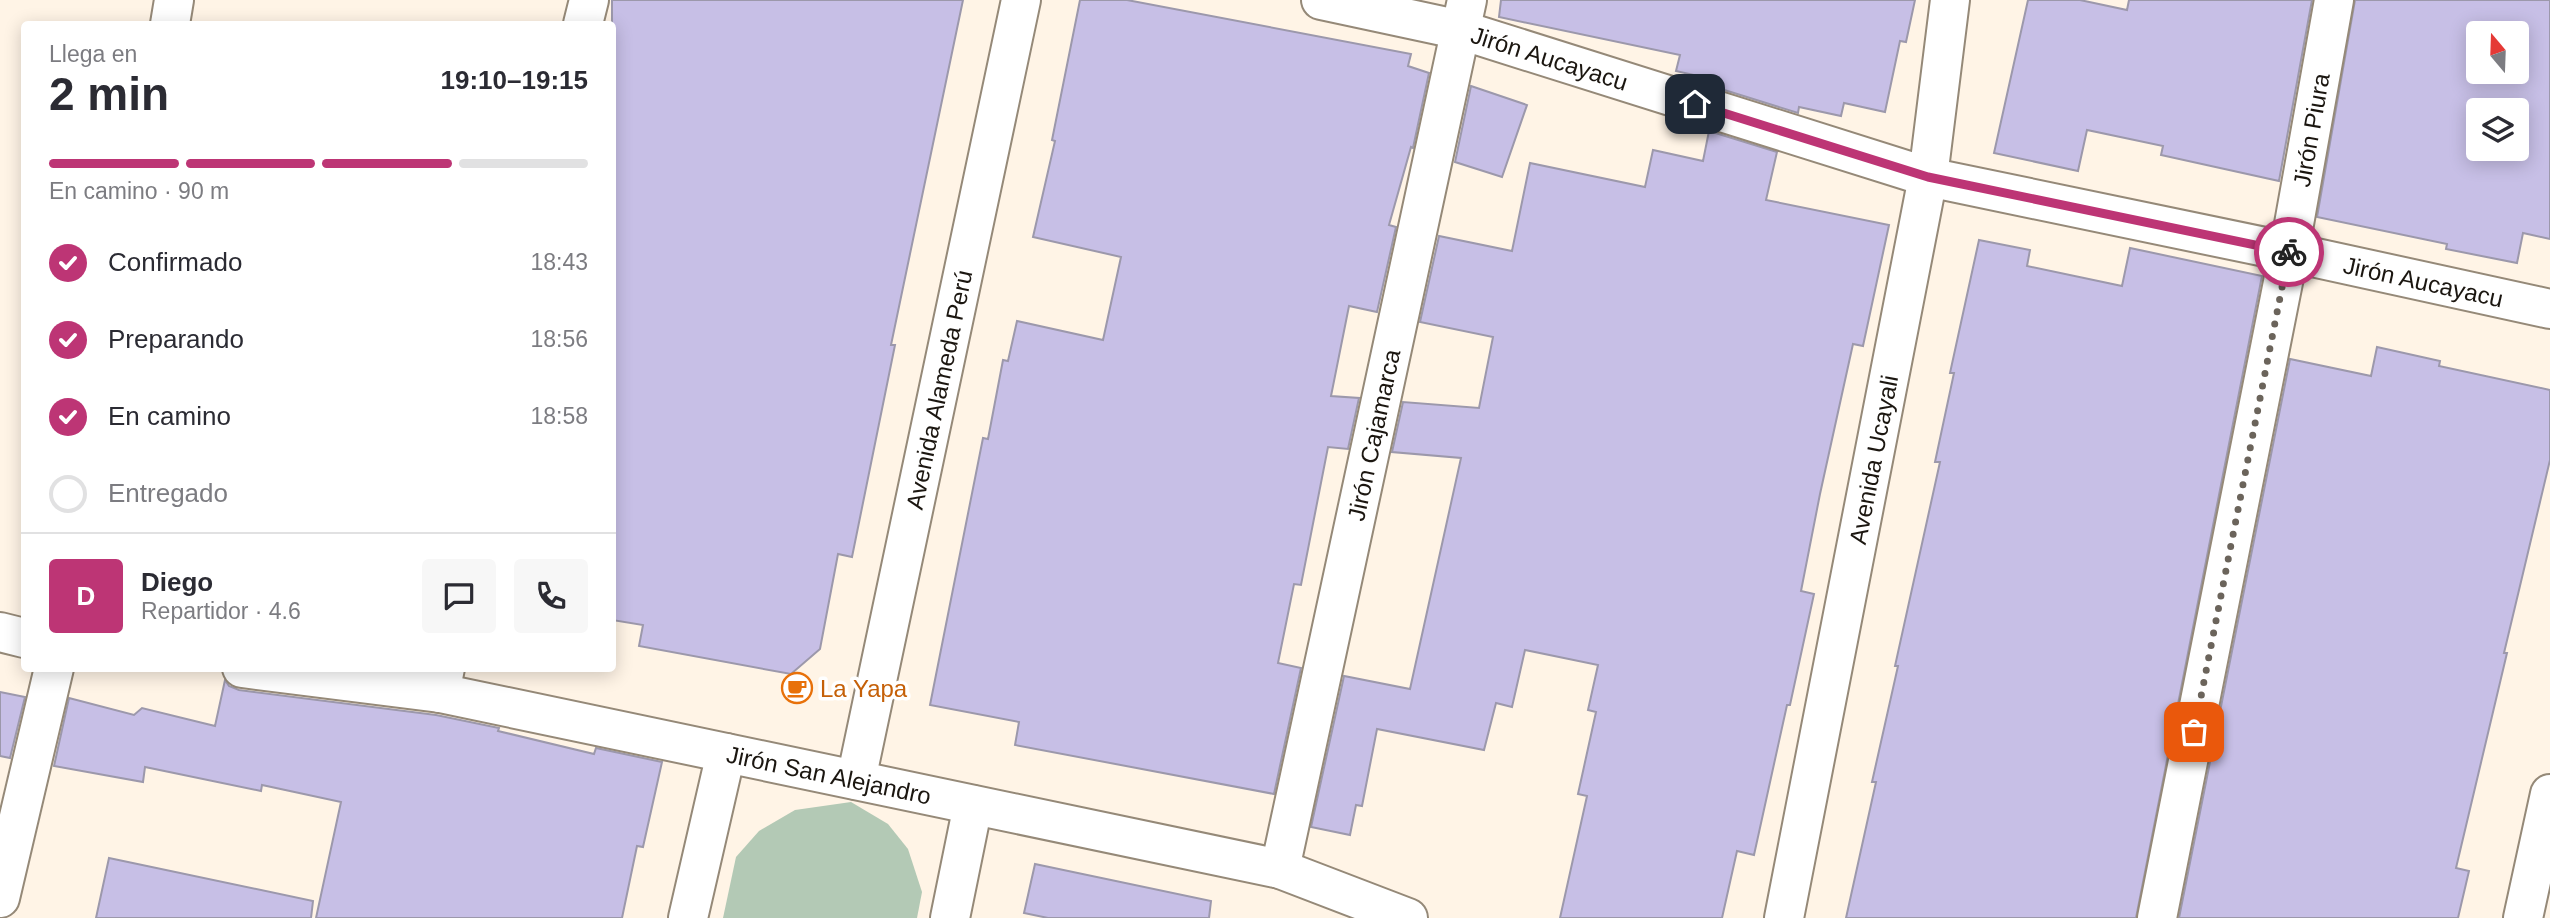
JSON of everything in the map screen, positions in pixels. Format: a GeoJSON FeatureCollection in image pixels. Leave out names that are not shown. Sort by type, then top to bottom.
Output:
{"type":"FeatureCollection","features":[{"type":"Feature","properties":{"kind":"main road"},"geometry":{"type":"LineString","coordinates":[[170,21],[174,0]]}},
{"type":"Feature","properties":{"kind":"main road"},"geometry":{"type":"LineString","coordinates":[[584,21],[589,0]]}},
{"type":"Feature","properties":{"kind":"main road","name":"Avenida Alameda Perú"},"geometry":{"type":"LineString","coordinates":[[856,780],[1021,0]]}},
{"type":"Feature","properties":{"kind":"main road","name":"Jirón Aucayacu"},"geometry":{"type":"LineString","coordinates":[[1321,0],[1464,15],[1928,177],[2550,309]]}},
{"type":"Feature","properties":{"kind":"main road","name":"Avenida Ucayali"},"geometry":{"type":"LineString","coordinates":[[1784,918],[1928,177],[1950,0]]}},
{"type":"Feature","properties":{"kind":"main road","name":"Jirón Piura"},"geometry":{"type":"LineString","coordinates":[[2157,918],[2289,252],[2334,0]]}},
{"type":"Feature","properties":{"kind":"main road","name":"Jirón Cajamarca"},"geometry":{"type":"LineString","coordinates":[[1280,869],[1464,15]]}},
{"type":"Feature","properties":{"kind":"main road"},"geometry":{"type":"LineString","coordinates":[[0,632],[21,637]]}},
{"type":"Feature","properties":{"kind":"main road"},"geometry":{"type":"LineString","coordinates":[[0,898],[53,672]]}},
{"type":"Feature","properties":{"kind":"main road","name":"Jirón San Alejandro"},"geometry":{"type":"LineString","coordinates":[[309,672],[442,680],[726,753],[1280,869],[1408,918]]}},
{"type":"Feature","properties":{"kind":"main road"},"geometry":{"type":"LineString","coordinates":[[688,918],[726,753]]}},
{"type":"Feature","properties":{"kind":"main road"},"geometry":{"type":"LineString","coordinates":[[2523,918],[2550,794]]}},
{"type":"Feature","properties":{"kind":"main road"},"geometry":{"type":"LineString","coordinates":[[950,918],[973,804]]}},
{"type":"Feature","properties":{"kind":"green space"},"geometry":{"type":"Polygon","coordinates":[[[851,802],[888,824],[908,849],[922,892],[917,918],[723,918],[736,857],[759,831],[795,810],[851,802]]]}},
{"type":"Feature","properties":{"kind":"building"},"geometry":{"type":"Polygon","coordinates":[[[612,0],[963,0],[891,345],[895,345],[852,557],[838,554],[820,649],[791,674],[639,646],[643,625],[616,621],[616,21],[612,21],[612,0]]]}},
{"type":"Feature","properties":{"kind":"building"},"geometry":{"type":"Polygon","coordinates":[[[1080,0],[1127,0],[1411,54],[1408,66],[1429,73],[1413,148],[1411,147],[1389,225],[1396,227],[1377,312],[1349,306],[1331,396],[1359,398],[1348,449],[1328,447],[1301,585],[1294,584],[1278,663],[1301,668],[1274,794],[1015,745],[1019,722],[930,705],[983,438],[988,439],[1003,360],[1008,361],[1017,321],[1103,340],[1121,257],[1033,237],[1055,141],[1052,140],[1080,0]]]}},
{"type":"Feature","properties":{"kind":"building"},"geometry":{"type":"Polygon","coordinates":[[[1501,0],[1915,0],[1906,42],[1900,41],[1885,112],[1844,103],[1841,116],[1799,107],[1798,113],[1718,88],[1720,81],[1676,71],[1680,55],[1499,17],[1501,0]]]}},
{"type":"Feature","properties":{"kind":"building"},"geometry":{"type":"Polygon","coordinates":[[[2028,0],[2080,0],[2127,10],[2129,0],[2312,0],[2279,181],[2161,155],[2163,146],[2087,130],[2078,171],[1994,153],[2028,0]]]}},
{"type":"Feature","properties":{"kind":"building"},"geometry":{"type":"Polygon","coordinates":[[[2355,0],[2550,0],[2550,239],[2523,233],[2517,263],[2446,249],[2447,244],[2317,217],[2355,0]]]}},
{"type":"Feature","properties":{"kind":"building"},"geometry":{"type":"Polygon","coordinates":[[[1471,86],[1527,105],[1502,177],[1455,162],[1471,86]]]}},
{"type":"Feature","properties":{"kind":"building"},"geometry":{"type":"Polygon","coordinates":[[[1709,131],[1777,152],[1766,200],[1889,225],[1863,346],[1853,344],[1820,494],[1801,591],[1814,594],[1754,855],[1737,851],[1722,918],[1560,918],[1587,796],[1578,794],[1596,712],[1588,710],[1598,665],[1525,650],[1512,707],[1496,703],[1484,750],[1377,729],[1362,806],[1356,805],[1350,835],[1311,827],[1344,676],[1410,689],[1461,458],[1392,452],[1403,402],[1479,408],[1493,337],[1420,322],[1439,236],[1512,251],[1530,163],[1645,187],[1653,150],[1703,161],[1709,131]]]}},
{"type":"Feature","properties":{"kind":"building"},"geometry":{"type":"Polygon","coordinates":[[[1979,240],[2030,250],[2027,266],[2122,286],[2130,248],[2262,276],[2136,918],[1846,918],[1876,782],[1872,782],[1898,666],[1895,666],[1940,462],[1935,462],[1954,373],[1950,373],[1979,240]]]}},
{"type":"Feature","properties":{"kind":"building"},"geometry":{"type":"Polygon","coordinates":[[[2377,347],[2440,361],[2439,366],[2550,390],[2550,460],[2456,868],[2469,871],[2458,918],[2179,918],[2290,359],[2371,376],[2377,347]]]}},
{"type":"Feature","properties":{"kind":"building"},"geometry":{"type":"Polygon","coordinates":[[[225,680],[229,686],[239,690],[436,715],[499,728],[498,731],[594,754],[596,748],[662,762],[643,847],[637,846],[622,918],[316,918],[341,802],[262,785],[261,791],[145,767],[143,782],[54,766],[69,698],[134,715],[142,708],[215,726],[225,680]]]}},
{"type":"Feature","properties":{"kind":"building"},"geometry":{"type":"Polygon","coordinates":[[[0,692],[25,697],[10,758],[0,756],[0,692]]]}},
{"type":"Feature","properties":{"kind":"building"},"geometry":{"type":"Polygon","coordinates":[[[109,858],[313,901],[311,918],[96,918],[109,858]]]}},
{"type":"Feature","properties":{"kind":"building"},"geometry":{"type":"Polygon","coordinates":[[[1035,864],[1211,901],[1209,918],[1048,918],[1024,913],[1035,864]]]}},
{"type":"Feature","properties":{"kind":"way so far"},"geometry":{"type":"LineString","coordinates":[[2194,732],[2289,252]]}},
{"type":"Feature","properties":{"kind":"place","name":"La Yapa"},"geometry":{"type":"Point","coordinates":[797,688]}},
{"type":"Feature","properties":{"kind":"route"},"geometry":{"type":"LineString","coordinates":[[1695,104],[1928,177],[2289,252]]}}]}
